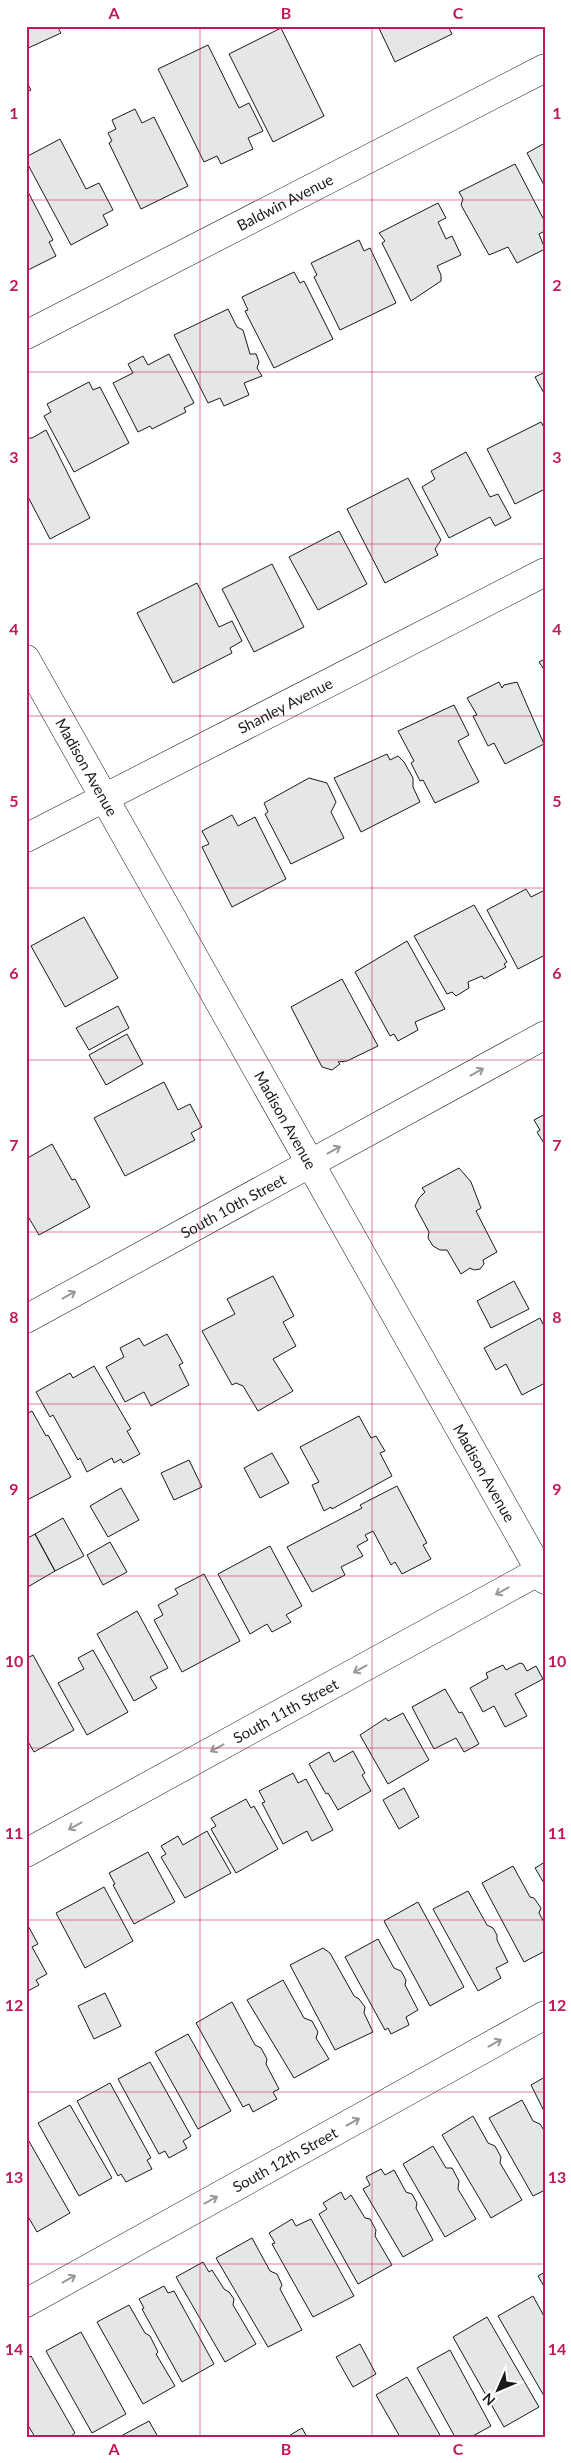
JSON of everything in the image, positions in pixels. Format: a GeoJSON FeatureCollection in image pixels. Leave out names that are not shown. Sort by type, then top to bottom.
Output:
{"type":"FeatureCollection","features":[{"type":"Feature","properties":{"kind":"street","name":"Baldwin Avenue"},"geometry":{"type":"LineString","coordinates":[[26,335],[545,68]]}},
{"type":"Feature","properties":{"kind":"street","name":"Shanley Avenue"},"geometry":{"type":"LineString","coordinates":[[26,838],[545,572]]}},
{"type":"Feature","properties":{"kind":"street","name":"Madison Avenue"},"geometry":{"type":"LineString","coordinates":[[26,659],[543,1573]]}},
{"type":"Feature","properties":{"kind":"street","name":"South 10th Street"},"geometry":{"type":"LineString","coordinates":[[26,1319],[545,1035]]}},
{"type":"Feature","properties":{"kind":"street","name":"South 11th Street"},"geometry":{"type":"LineString","coordinates":[[26,1852],[543,1573]]}},
{"type":"Feature","properties":{"kind":"street","name":"South 12th Street"},"geometry":{"type":"LineString","coordinates":[[26,2303],[545,2015]]}},
{"type":"Feature","properties":{"kind":"building"},"geometry":{"type":"Polygon","coordinates":[[[26,26],[57,26],[61,33],[26,49],[26,26]]]}},
{"type":"Feature","properties":{"kind":"building"},"geometry":{"type":"Polygon","coordinates":[[[378,26],[448,26],[452,34],[395,62],[378,26]]]}},
{"type":"Feature","properties":{"kind":"building"},"geometry":{"type":"Polygon","coordinates":[[[281,28],[324,116],[273,142],[229,54],[281,28]]]}},
{"type":"Feature","properties":{"kind":"building"},"geometry":{"type":"Polygon","coordinates":[[[208,45],[239,108],[249,103],[263,131],[248,138],[253,149],[221,164],[217,156],[204,162],[158,69],[208,45]]]}},
{"type":"Feature","properties":{"kind":"building"},"geometry":{"type":"Polygon","coordinates":[[[26,81],[31,90],[26,92],[26,81]]]}},
{"type":"Feature","properties":{"kind":"building"},"geometry":{"type":"Polygon","coordinates":[[[135,109],[142,123],[154,117],[188,186],[141,209],[109,143],[112,141],[108,133],[116,129],[112,120],[135,109]]]}},
{"type":"Feature","properties":{"kind":"building"},"geometry":{"type":"Polygon","coordinates":[[[60,139],[86,189],[99,183],[113,210],[103,215],[108,225],[71,245],[26,161],[26,157],[60,139]]]}},
{"type":"Feature","properties":{"kind":"building"},"geometry":{"type":"Polygon","coordinates":[[[545,143],[545,187],[527,153],[545,143]]]}},
{"type":"Feature","properties":{"kind":"building"},"geometry":{"type":"Polygon","coordinates":[[[515,164],[545,222],[545,231],[539,234],[545,249],[517,263],[508,247],[489,255],[461,205],[463,199],[459,192],[515,164]]]}},
{"type":"Feature","properties":{"kind":"building"},"geometry":{"type":"Polygon","coordinates":[[[26,188],[53,240],[49,242],[56,256],[26,271],[26,188]]]}},
{"type":"Feature","properties":{"kind":"building"},"geometry":{"type":"Polygon","coordinates":[[[438,203],[446,218],[438,222],[446,239],[452,236],[461,255],[437,266],[441,275],[441,281],[411,301],[382,243],[385,241],[379,233],[438,203]]]}},
{"type":"Feature","properties":{"kind":"building"},"geometry":{"type":"Polygon","coordinates":[[[359,240],[364,251],[370,248],[396,303],[340,330],[314,277],[317,275],[311,263],[359,240]]]}},
{"type":"Feature","properties":{"kind":"building"},"geometry":{"type":"Polygon","coordinates":[[[294,272],[300,283],[304,281],[333,339],[274,368],[245,311],[248,310],[242,297],[294,272]]]}},
{"type":"Feature","properties":{"kind":"building"},"geometry":{"type":"Polygon","coordinates":[[[228,309],[237,327],[243,330],[250,354],[256,354],[259,362],[257,368],[262,376],[244,383],[249,395],[224,406],[220,398],[208,403],[174,335],[228,309]]]}},
{"type":"Feature","properties":{"kind":"building"},"geometry":{"type":"Polygon","coordinates":[[[169,354],[194,403],[184,408],[186,412],[152,429],[150,426],[138,432],[113,383],[133,373],[128,364],[143,356],[148,365],[169,354]]]}},
{"type":"Feature","properties":{"kind":"building"},"geometry":{"type":"Polygon","coordinates":[[[545,372],[545,395],[535,377],[545,372]]]}},
{"type":"Feature","properties":{"kind":"building"},"geometry":{"type":"Polygon","coordinates":[[[89,382],[93,390],[100,387],[129,443],[74,472],[44,416],[51,412],[47,404],[89,382]]]}},
{"type":"Feature","properties":{"kind":"building"},"geometry":{"type":"Polygon","coordinates":[[[541,422],[545,429],[545,489],[515,504],[487,449],[541,422]]]}},
{"type":"Feature","properties":{"kind":"building"},"geometry":{"type":"Polygon","coordinates":[[[46,430],[90,518],[50,539],[26,493],[26,438],[32,438],[46,430]]]}},
{"type":"Feature","properties":{"kind":"building"},"geometry":{"type":"Polygon","coordinates":[[[466,452],[490,497],[498,494],[511,518],[495,526],[490,517],[449,538],[422,487],[435,479],[431,471],[466,452]]]}},
{"type":"Feature","properties":{"kind":"building"},"geometry":{"type":"Polygon","coordinates":[[[408,478],[441,540],[435,549],[438,555],[385,583],[347,509],[408,478]]]}},
{"type":"Feature","properties":{"kind":"building"},"geometry":{"type":"Polygon","coordinates":[[[339,531],[367,584],[318,610],[289,557],[339,531]]]}},
{"type":"Feature","properties":{"kind":"building"},"geometry":{"type":"Polygon","coordinates":[[[272,564],[304,627],[254,652],[222,589],[272,564]]]}},
{"type":"Feature","properties":{"kind":"building"},"geometry":{"type":"Polygon","coordinates":[[[197,583],[219,627],[232,621],[242,641],[230,648],[232,653],[173,683],[137,613],[197,583]]]}},
{"type":"Feature","properties":{"kind":"building"},"geometry":{"type":"Polygon","coordinates":[[[545,659],[545,671],[539,662],[545,659]]]}},
{"type":"Feature","properties":{"kind":"building"},"geometry":{"type":"Polygon","coordinates":[[[499,682],[502,688],[504,685],[517,682],[544,744],[505,764],[494,743],[488,746],[473,716],[477,715],[467,698],[499,682]]]}},
{"type":"Feature","properties":{"kind":"building"},"geometry":{"type":"Polygon","coordinates":[[[454,705],[469,735],[458,741],[479,782],[435,803],[423,780],[420,781],[411,763],[414,761],[398,731],[454,705]]]}},
{"type":"Feature","properties":{"kind":"building"},"geometry":{"type":"Polygon","coordinates":[[[387,754],[390,760],[398,756],[404,762],[413,778],[413,787],[420,802],[361,832],[334,778],[387,754]]]}},
{"type":"Feature","properties":{"kind":"building"},"geometry":{"type":"Polygon","coordinates":[[[309,778],[327,783],[336,802],[331,812],[344,838],[291,864],[265,814],[268,812],[264,803],[309,778]]]}},
{"type":"Feature","properties":{"kind":"building"},"geometry":{"type":"Polygon","coordinates":[[[232,815],[238,826],[255,817],[286,879],[232,907],[202,847],[209,844],[202,831],[232,815]]]}},
{"type":"Feature","properties":{"kind":"building"},"geometry":{"type":"Polygon","coordinates":[[[526,889],[531,897],[545,890],[545,955],[518,969],[487,910],[526,889]]]}},
{"type":"Feature","properties":{"kind":"building"},"geometry":{"type":"Polygon","coordinates":[[[474,905],[507,962],[504,964],[506,967],[484,979],[482,976],[468,982],[469,988],[456,996],[452,992],[447,994],[414,936],[474,905]]]}},
{"type":"Feature","properties":{"kind":"building"},"geometry":{"type":"Polygon","coordinates":[[[84,917],[118,978],[65,1007],[31,946],[84,917]]]}},
{"type":"Feature","properties":{"kind":"building"},"geometry":{"type":"Polygon","coordinates":[[[407,941],[445,1009],[415,1022],[418,1030],[398,1041],[394,1034],[390,1036],[355,972],[407,941]]]}},
{"type":"Feature","properties":{"kind":"building"},"geometry":{"type":"Polygon","coordinates":[[[342,979],[378,1046],[347,1061],[338,1062],[340,1064],[332,1070],[322,1067],[291,1007],[342,979]]]}},
{"type":"Feature","properties":{"kind":"building"},"geometry":{"type":"Polygon","coordinates":[[[118,1006],[129,1028],[89,1050],[76,1028],[118,1006]]]}},
{"type":"Feature","properties":{"kind":"building"},"geometry":{"type":"Polygon","coordinates":[[[127,1034],[143,1064],[106,1085],[89,1055],[127,1034]]]}},
{"type":"Feature","properties":{"kind":"building"},"geometry":{"type":"Polygon","coordinates":[[[164,1082],[178,1110],[190,1104],[202,1127],[191,1133],[195,1140],[125,1176],[94,1118],[164,1082]]]}},
{"type":"Feature","properties":{"kind":"building"},"geometry":{"type":"Polygon","coordinates":[[[545,1114],[545,1145],[537,1132],[540,1130],[534,1120],[545,1114]]]}},
{"type":"Feature","properties":{"kind":"building"},"geometry":{"type":"Polygon","coordinates":[[[52,1144],[72,1180],[75,1179],[90,1207],[39,1235],[26,1213],[26,1159],[52,1144]]]}},
{"type":"Feature","properties":{"kind":"building"},"geometry":{"type":"Polygon","coordinates":[[[459,1168],[471,1182],[481,1208],[476,1211],[497,1252],[483,1260],[484,1264],[480,1269],[474,1270],[470,1268],[461,1274],[447,1250],[440,1250],[433,1246],[428,1238],[429,1232],[415,1206],[425,1192],[422,1188],[459,1168]]]}},
{"type":"Feature","properties":{"kind":"building"},"geometry":{"type":"Polygon","coordinates":[[[273,1276],[294,1316],[283,1322],[296,1346],[273,1359],[293,1391],[258,1411],[243,1386],[236,1383],[232,1385],[202,1331],[235,1314],[227,1299],[273,1276]]]}},
{"type":"Feature","properties":{"kind":"building"},"geometry":{"type":"Polygon","coordinates":[[[514,1281],[529,1309],[491,1328],[477,1301],[514,1281]]]}},
{"type":"Feature","properties":{"kind":"building"},"geometry":{"type":"Polygon","coordinates":[[[540,1318],[545,1328],[545,1383],[522,1395],[506,1364],[496,1370],[484,1348],[540,1318]]]}},
{"type":"Feature","properties":{"kind":"building"},"geometry":{"type":"Polygon","coordinates":[[[167,1334],[183,1363],[179,1365],[189,1385],[151,1406],[144,1392],[125,1402],[106,1367],[124,1357],[120,1348],[139,1338],[144,1346],[167,1334]]]}},
{"type":"Feature","properties":{"kind":"building"},"geometry":{"type":"Polygon","coordinates":[[[94,1366],[131,1429],[127,1431],[140,1454],[123,1463],[121,1459],[114,1463],[112,1458],[87,1472],[80,1458],[78,1460],[53,1415],[50,1417],[36,1392],[70,1373],[73,1378],[94,1366]]]}},
{"type":"Feature","properties":{"kind":"building"},"geometry":{"type":"Polygon","coordinates":[[[32,1411],[46,1436],[48,1435],[71,1477],[29,1499],[26,1494],[26,1414],[32,1411]]]}},
{"type":"Feature","properties":{"kind":"building"},"geometry":{"type":"Polygon","coordinates":[[[359,1416],[371,1438],[376,1436],[385,1451],[380,1453],[392,1476],[332,1509],[331,1507],[324,1511],[312,1485],[319,1482],[300,1447],[359,1416]]]}},
{"type":"Feature","properties":{"kind":"building"},"geometry":{"type":"Polygon","coordinates":[[[272,1453],[289,1483],[260,1498],[244,1468],[272,1453]]]}},
{"type":"Feature","properties":{"kind":"building"},"geometry":{"type":"Polygon","coordinates":[[[189,1460],[202,1487],[174,1500],[161,1473],[189,1460]]]}},
{"type":"Feature","properties":{"kind":"building"},"geometry":{"type":"Polygon","coordinates":[[[397,1486],[427,1543],[423,1545],[431,1559],[402,1574],[395,1562],[391,1565],[373,1531],[365,1535],[368,1540],[357,1546],[363,1556],[341,1567],[345,1575],[312,1592],[287,1547],[362,1508],[360,1505],[397,1486]]]}},
{"type":"Feature","properties":{"kind":"building"},"geometry":{"type":"Polygon","coordinates":[[[121,1488],[139,1520],[108,1537],[90,1506],[121,1488]]]}},
{"type":"Feature","properties":{"kind":"building"},"geometry":{"type":"Polygon","coordinates":[[[63,1518],[84,1556],[55,1571],[35,1534],[63,1518]]]}},
{"type":"Feature","properties":{"kind":"building"},"geometry":{"type":"Polygon","coordinates":[[[35,1534],[55,1571],[26,1588],[26,1539],[35,1534]]]}},
{"type":"Feature","properties":{"kind":"building"},"geometry":{"type":"Polygon","coordinates":[[[110,1542],[127,1572],[103,1585],[87,1555],[110,1542]]]}},
{"type":"Feature","properties":{"kind":"building"},"geometry":{"type":"Polygon","coordinates":[[[270,1546],[302,1606],[286,1615],[291,1622],[272,1632],[267,1624],[250,1634],[218,1574],[270,1546]]]}},
{"type":"Feature","properties":{"kind":"building"},"geometry":{"type":"Polygon","coordinates":[[[204,1574],[240,1641],[182,1672],[154,1620],[163,1615],[158,1605],[178,1594],[175,1589],[204,1574]]]}},
{"type":"Feature","properties":{"kind":"building"},"geometry":{"type":"Polygon","coordinates":[[[137,1611],[168,1668],[150,1677],[157,1688],[134,1701],[97,1634],[137,1611]]]}},
{"type":"Feature","properties":{"kind":"building"},"geometry":{"type":"Polygon","coordinates":[[[93,1650],[128,1712],[87,1735],[58,1683],[84,1669],[78,1658],[93,1650]]]}},
{"type":"Feature","properties":{"kind":"building"},"geometry":{"type":"Polygon","coordinates":[[[33,1655],[74,1730],[34,1752],[26,1738],[26,1659],[33,1655]]]}},
{"type":"Feature","properties":{"kind":"building"},"geometry":{"type":"Polygon","coordinates":[[[520,1663],[523,1664],[527,1671],[536,1666],[543,1679],[515,1694],[527,1716],[505,1727],[494,1706],[483,1712],[470,1688],[488,1678],[486,1673],[503,1665],[506,1670],[520,1663]]]}},
{"type":"Feature","properties":{"kind":"building"},"geometry":{"type":"Polygon","coordinates":[[[445,1689],[459,1713],[462,1712],[479,1744],[464,1752],[456,1738],[434,1749],[412,1707],[445,1689]]]}},
{"type":"Feature","properties":{"kind":"building"},"geometry":{"type":"Polygon","coordinates":[[[403,1713],[429,1760],[388,1784],[360,1735],[386,1718],[388,1721],[403,1713]]]}},
{"type":"Feature","properties":{"kind":"building"},"geometry":{"type":"Polygon","coordinates":[[[353,1751],[365,1773],[362,1775],[371,1791],[338,1810],[328,1793],[326,1794],[309,1764],[329,1752],[334,1762],[353,1751]]]}},
{"type":"Feature","properties":{"kind":"building"},"geometry":{"type":"Polygon","coordinates":[[[293,1773],[298,1783],[306,1779],[333,1830],[312,1841],[307,1831],[283,1844],[262,1803],[265,1802],[259,1791],[293,1773]]]}},
{"type":"Feature","properties":{"kind":"building"},"geometry":{"type":"Polygon","coordinates":[[[404,1788],[419,1817],[399,1829],[383,1800],[404,1788]]]}},
{"type":"Feature","properties":{"kind":"building"},"geometry":{"type":"Polygon","coordinates":[[[246,1799],[251,1808],[254,1806],[278,1849],[236,1873],[211,1829],[216,1826],[211,1818],[246,1799]]]}},
{"type":"Feature","properties":{"kind":"building"},"geometry":{"type":"Polygon","coordinates":[[[207,1831],[231,1873],[185,1898],[161,1857],[166,1854],[161,1846],[178,1836],[183,1845],[207,1831]]]}},
{"type":"Feature","properties":{"kind":"building"},"geometry":{"type":"Polygon","coordinates":[[[148,1852],[175,1902],[134,1924],[113,1885],[115,1884],[109,1873],[148,1852]]]}},
{"type":"Feature","properties":{"kind":"building"},"geometry":{"type":"Polygon","coordinates":[[[545,1862],[545,1885],[535,1868],[545,1862]]]}},
{"type":"Feature","properties":{"kind":"building"},"geometry":{"type":"Polygon","coordinates":[[[513,1866],[530,1897],[534,1898],[541,1908],[539,1913],[545,1924],[545,1951],[524,1962],[482,1883],[513,1866]]]}},
{"type":"Feature","properties":{"kind":"building"},"geometry":{"type":"Polygon","coordinates":[[[104,1887],[133,1941],[85,1968],[56,1913],[104,1887]]]}},
{"type":"Feature","properties":{"kind":"building"},"geometry":{"type":"Polygon","coordinates":[[[468,1891],[487,1925],[493,1928],[497,1935],[497,1940],[508,1962],[496,1968],[501,1978],[478,1991],[433,1909],[468,1891]]]}},
{"type":"Feature","properties":{"kind":"building"},"geometry":{"type":"Polygon","coordinates":[[[418,1902],[464,1987],[430,2006],[384,1921],[418,1902]]]}},
{"type":"Feature","properties":{"kind":"building"},"geometry":{"type":"Polygon","coordinates":[[[26,1922],[38,1944],[32,1947],[47,1974],[36,1980],[39,1985],[26,1992],[26,1922]]]}},
{"type":"Feature","properties":{"kind":"building"},"geometry":{"type":"Polygon","coordinates":[[[378,1939],[394,1968],[401,1971],[406,1980],[405,1985],[418,2010],[406,2017],[409,2025],[391,2034],[388,2028],[385,2030],[345,1957],[378,1939]]]}},
{"type":"Feature","properties":{"kind":"building"},"geometry":{"type":"Polygon","coordinates":[[[323,1948],[330,1953],[354,1996],[365,2007],[364,2013],[373,2032],[335,2050],[290,1965],[323,1948]]]}},
{"type":"Feature","properties":{"kind":"building"},"geometry":{"type":"Polygon","coordinates":[[[283,1980],[304,2018],[312,2021],[318,2032],[316,2038],[329,2059],[294,2078],[247,2000],[283,1980]]]}},
{"type":"Feature","properties":{"kind":"building"},"geometry":{"type":"Polygon","coordinates":[[[105,1993],[121,2026],[94,2039],[78,2006],[105,1993]]]}},
{"type":"Feature","properties":{"kind":"building"},"geometry":{"type":"Polygon","coordinates":[[[232,2002],[255,2045],[261,2048],[267,2059],[266,2064],[279,2089],[273,2092],[277,2099],[253,2112],[249,2104],[243,2107],[196,2023],[232,2002]]]}},
{"type":"Feature","properties":{"kind":"building"},"geometry":{"type":"Polygon","coordinates":[[[188,2034],[231,2111],[198,2129],[155,2052],[188,2034]]]}},
{"type":"Feature","properties":{"kind":"building"},"geometry":{"type":"Polygon","coordinates":[[[150,2062],[191,2136],[183,2141],[187,2148],[169,2158],[165,2151],[159,2154],[118,2079],[150,2062]]]}},
{"type":"Feature","properties":{"kind":"building"},"geometry":{"type":"Polygon","coordinates":[[[545,2077],[545,2113],[531,2085],[545,2077]]]}},
{"type":"Feature","properties":{"kind":"building"},"geometry":{"type":"Polygon","coordinates":[[[110,2083],[151,2158],[147,2160],[152,2169],[126,2182],[121,2174],[118,2176],[77,2101],[110,2083]]]}},
{"type":"Feature","properties":{"kind":"building"},"geometry":{"type":"Polygon","coordinates":[[[522,2100],[533,2121],[540,2124],[545,2132],[545,2190],[533,2196],[489,2118],[522,2100]]]}},
{"type":"Feature","properties":{"kind":"building"},"geometry":{"type":"Polygon","coordinates":[[[70,2105],[112,2178],[79,2196],[38,2123],[70,2105]]]}},
{"type":"Feature","properties":{"kind":"building"},"geometry":{"type":"Polygon","coordinates":[[[473,2116],[488,2143],[495,2146],[501,2157],[500,2163],[522,2200],[491,2218],[442,2135],[473,2116]]]}},
{"type":"Feature","properties":{"kind":"building"},"geometry":{"type":"Polygon","coordinates":[[[26,2136],[70,2213],[37,2232],[26,2213],[26,2136]]]}},
{"type":"Feature","properties":{"kind":"building"},"geometry":{"type":"Polygon","coordinates":[[[433,2146],[446,2168],[452,2168],[459,2181],[458,2189],[476,2219],[445,2237],[403,2164],[433,2146]]]}},
{"type":"Feature","properties":{"kind":"building"},"geometry":{"type":"Polygon","coordinates":[[[381,2169],[385,2175],[394,2170],[406,2192],[412,2194],[417,2203],[416,2208],[433,2240],[403,2257],[363,2189],[370,2185],[366,2177],[381,2169]]]}},
{"type":"Feature","properties":{"kind":"building"},"geometry":{"type":"Polygon","coordinates":[[[341,2192],[345,2200],[351,2195],[365,2218],[370,2219],[376,2230],[375,2236],[392,2265],[358,2284],[319,2214],[327,2209],[323,2203],[341,2192]]]}},
{"type":"Feature","properties":{"kind":"building"},"geometry":{"type":"Polygon","coordinates":[[[292,2219],[296,2226],[311,2219],[354,2296],[313,2317],[272,2244],[275,2243],[269,2233],[292,2219]]]}},
{"type":"Feature","properties":{"kind":"building"},"geometry":{"type":"Polygon","coordinates":[[[252,2238],[270,2271],[277,2274],[282,2285],[280,2289],[302,2330],[268,2347],[216,2258],[252,2238]]]}},
{"type":"Feature","properties":{"kind":"building"},"geometry":{"type":"Polygon","coordinates":[[[203,2262],[209,2272],[212,2270],[224,2289],[234,2299],[233,2305],[256,2344],[225,2362],[176,2277],[203,2262]]]}},
{"type":"Feature","properties":{"kind":"building"},"geometry":{"type":"Polygon","coordinates":[[[545,2272],[545,2288],[538,2276],[545,2272]]]}},
{"type":"Feature","properties":{"kind":"building"},"geometry":{"type":"Polygon","coordinates":[[[164,2286],[168,2293],[174,2291],[214,2364],[182,2382],[142,2309],[144,2308],[139,2299],[164,2286]]]}},
{"type":"Feature","properties":{"kind":"building"},"geometry":{"type":"Polygon","coordinates":[[[533,2296],[545,2318],[544,2396],[498,2316],[533,2296]]]}},
{"type":"Feature","properties":{"kind":"building"},"geometry":{"type":"Polygon","coordinates":[[[129,2305],[145,2333],[150,2336],[158,2352],[156,2354],[175,2386],[143,2404],[97,2322],[129,2305]]]}},
{"type":"Feature","properties":{"kind":"building"},"geometry":{"type":"Polygon","coordinates":[[[487,2317],[539,2407],[504,2427],[453,2337],[487,2317]]]}},
{"type":"Feature","properties":{"kind":"building"},"geometry":{"type":"Polygon","coordinates":[[[81,2332],[126,2414],[92,2433],[46,2351],[81,2332]]]}},
{"type":"Feature","properties":{"kind":"building"},"geometry":{"type":"Polygon","coordinates":[[[360,2344],[376,2374],[353,2387],[336,2357],[360,2344]]]}},
{"type":"Feature","properties":{"kind":"building"},"geometry":{"type":"Polygon","coordinates":[[[450,2350],[491,2426],[471,2437],[455,2437],[417,2368],[450,2350]]]}},
{"type":"Feature","properties":{"kind":"building"},"geometry":{"type":"Polygon","coordinates":[[[31,2356],[75,2433],[70,2437],[35,2437],[26,2422],[26,2359],[31,2356]]]}},
{"type":"Feature","properties":{"kind":"building"},"geometry":{"type":"Polygon","coordinates":[[[407,2377],[441,2437],[400,2437],[376,2395],[407,2377]]]}},
{"type":"Feature","properties":{"kind":"building"},"geometry":{"type":"Polygon","coordinates":[[[149,2421],[158,2437],[121,2436],[149,2421]]]}},
{"type":"Feature","properties":{"kind":"building"},"geometry":{"type":"Polygon","coordinates":[[[302,2428],[307,2437],[287,2437],[302,2428]]]}}]}
